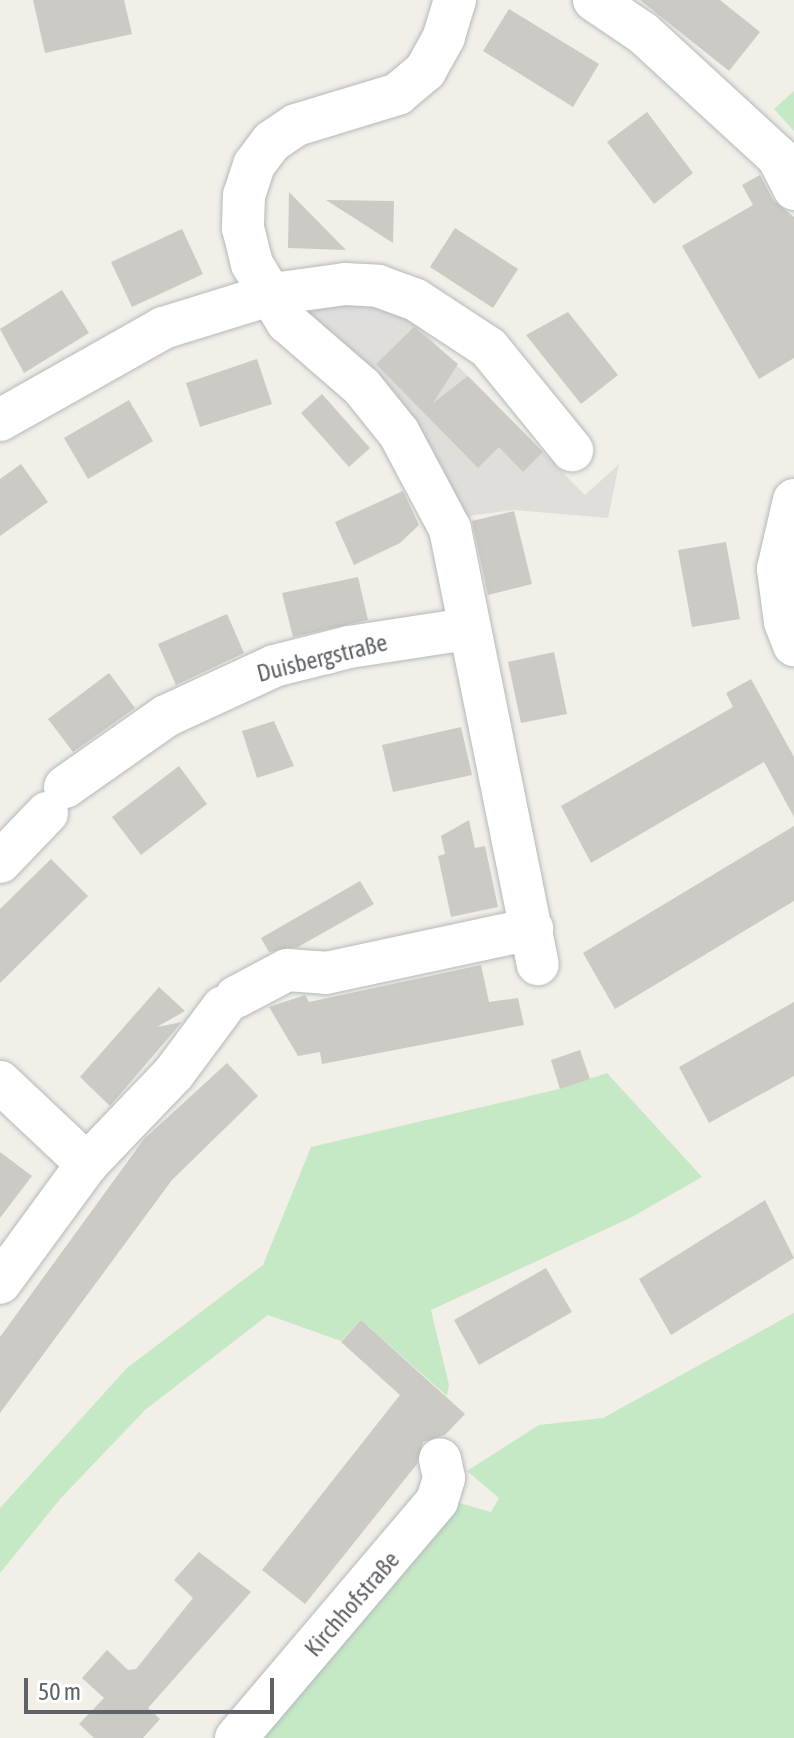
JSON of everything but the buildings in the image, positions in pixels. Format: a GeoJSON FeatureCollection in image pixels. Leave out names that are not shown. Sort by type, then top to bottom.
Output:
{"type":"FeatureCollection","features":[{"type":"Feature","properties":{"kind":"street"},"geometry":{"type":"LineString","coordinates":[[0,1283],[87,1164],[174,1073],[229,1002],[287,970],[326,973],[535,947],[466,629],[464,590],[450,529],[427,478],[362,387],[287,322],[273,294],[252,264],[243,228],[244,195],[254,165],[272,141],[296,125],[398,94],[425,71],[444,37],[455,0]]}},
{"type":"Feature","properties":{"kind":"street"},"geometry":{"type":"LineString","coordinates":[[594,0],[643,33],[778,157],[794,189]]}},
{"type":"Feature","properties":{"kind":"street"},"geometry":{"type":"LineString","coordinates":[[0,420],[163,328],[273,294],[345,284],[378,286],[416,300],[489,348],[572,450]]}},
{"type":"Feature","properties":{"kind":"street"},"geometry":{"type":"LineString","coordinates":[[794,500],[778,569],[785,622],[794,645]]}},
{"type":"Feature","properties":{"kind":"street","name":"Duisbergstraße"},"geometry":{"type":"LineString","coordinates":[[0,862],[56,800],[166,716],[260,671],[349,647],[466,629]]}},
{"type":"Feature","properties":{"kind":"street"},"geometry":{"type":"LineString","coordinates":[[0,1082],[87,1164]]}},
{"type":"Feature","properties":{"kind":"street","name":"Kirchhofstraße"},"geometry":{"type":"LineString","coordinates":[[236,1738],[429,1513],[444,1478],[440,1459]]}},
{"type":"Feature","properties":{"kind":"shaded area"},"geometry":{"type":"Polygon","coordinates":[[[374,298],[417,325],[585,495],[619,464],[608,518],[514,510],[461,517],[306,319],[304,303],[374,298]]]}},
{"type":"Feature","properties":{"kind":"green space"},"geometry":{"type":"Polygon","coordinates":[[[794,91],[794,131],[774,109],[794,91]]]}},
{"type":"Feature","properties":{"kind":"green space"},"geometry":{"type":"Polygon","coordinates":[[[607,1073],[702,1177],[632,1217],[431,1310],[449,1385],[447,1396],[361,1320],[341,1341],[268,1315],[145,1410],[61,1498],[0,1573],[0,1508],[127,1368],[263,1265],[311,1147],[559,1089],[607,1073]]]}},
{"type":"Feature","properties":{"kind":"green space"},"geometry":{"type":"Polygon","coordinates":[[[794,1313],[794,1738],[259,1738],[456,1502],[491,1512],[499,1498],[467,1471],[539,1425],[603,1418],[794,1313]]]}}]}
